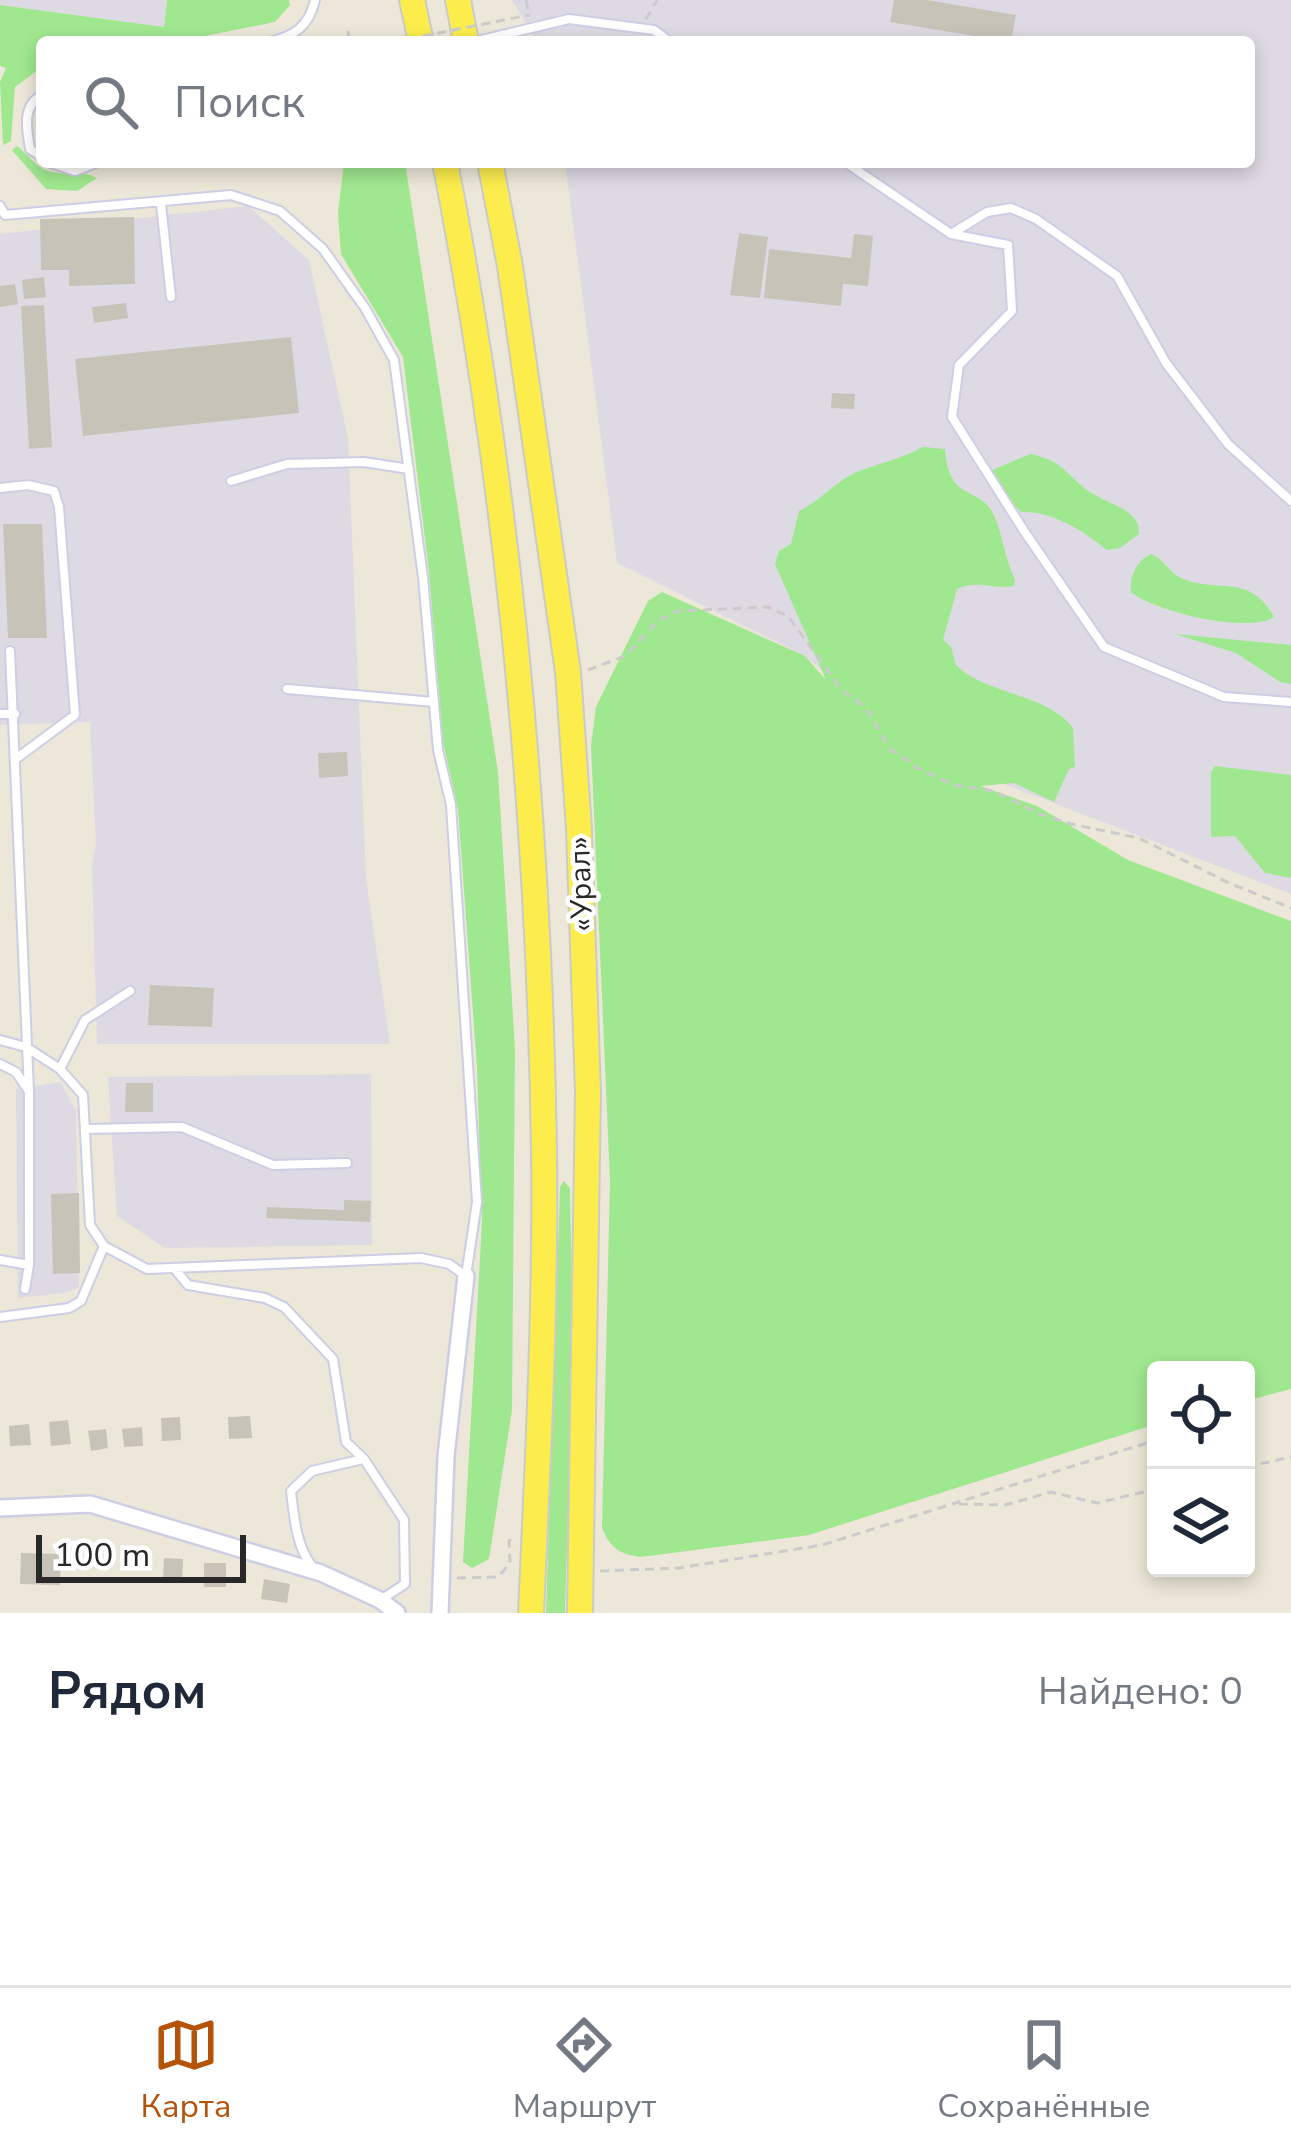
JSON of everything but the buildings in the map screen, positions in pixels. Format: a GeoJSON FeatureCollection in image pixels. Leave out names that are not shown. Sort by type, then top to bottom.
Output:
{"type":"FeatureCollection","features":[{"type":"Feature","properties":{"kind":"main road"},"geometry":{"type":"LineString","coordinates":[[412,0],[420,36]]}},
{"type":"Feature","properties":{"kind":"main road"},"geometry":{"type":"LineString","coordinates":[[458,0],[467,36]]}},
{"type":"Feature","properties":{"kind":"main road","name":"«Урал»"},"geometry":{"type":"LineString","coordinates":[[446,168],[468,280],[505,551],[530,844],[544,1150],[531,1613]]}},
{"type":"Feature","properties":{"kind":"main road","name":"«Урал»"},"geometry":{"type":"LineString","coordinates":[[491,168],[510,266],[568,672],[579,829],[588,1092],[580,1613]]}},
{"type":"Feature","properties":{"kind":"main road"},"geometry":{"type":"LineString","coordinates":[[544,1150],[554,1129],[565,1127],[574,1132],[575,1189],[586,1216]]}},
{"type":"Feature","properties":{"kind":"street"},"geometry":{"type":"LineString","coordinates":[[440,1613],[446,1456],[466,1276]]}},
{"type":"Feature","properties":{"kind":"street"},"geometry":{"type":"LineString","coordinates":[[0,1508],[90,1504],[321,1573],[398,1613]]}},
{"type":"Feature","properties":{"kind":"lane"},"geometry":{"type":"LineString","coordinates":[[291,36],[310,19],[315,0]]}},
{"type":"Feature","properties":{"kind":"lane"},"geometry":{"type":"LineString","coordinates":[[502,36],[569,19],[654,30],[662,36]]}},
{"type":"Feature","properties":{"kind":"lane"},"geometry":{"type":"LineString","coordinates":[[36,98],[25,120],[30,149],[36,153]]}},
{"type":"Feature","properties":{"kind":"lane"},"geometry":{"type":"LineString","coordinates":[[854,168],[951,234],[1008,245],[1012,311],[959,365],[952,417],[1104,647],[1224,697],[1291,702]]}},
{"type":"Feature","properties":{"kind":"lane"},"geometry":{"type":"LineString","coordinates":[[0,206],[5,215],[231,195],[280,212],[323,249],[394,360],[438,750],[451,806],[477,1202],[466,1276],[449,1264],[421,1258],[147,1269],[104,1246],[90,1225],[83,1095],[61,1069],[26,1047],[0,1040]]}},
{"type":"Feature","properties":{"kind":"lane"},"geometry":{"type":"LineString","coordinates":[[161,204],[171,297]]}},
{"type":"Feature","properties":{"kind":"lane"},"geometry":{"type":"LineString","coordinates":[[951,234],[987,212],[1011,208],[1036,219],[1117,276],[1166,362],[1228,444],[1291,501]]}},
{"type":"Feature","properties":{"kind":"lane"},"geometry":{"type":"LineString","coordinates":[[231,481],[287,464],[364,462],[409,469]]}},
{"type":"Feature","properties":{"kind":"lane"},"geometry":{"type":"LineString","coordinates":[[0,488],[28,485],[54,491],[75,715],[16,758]]}},
{"type":"Feature","properties":{"kind":"lane"},"geometry":{"type":"LineString","coordinates":[[10,651],[28,1091],[26,1289]]}},
{"type":"Feature","properties":{"kind":"lane"},"geometry":{"type":"LineString","coordinates":[[286,689],[434,702]]}},
{"type":"Feature","properties":{"kind":"lane"},"geometry":{"type":"LineString","coordinates":[[0,714],[15,715]]}},
{"type":"Feature","properties":{"kind":"lane"},"geometry":{"type":"LineString","coordinates":[[61,1069],[85,1020],[130,991]]}},
{"type":"Feature","properties":{"kind":"lane"},"geometry":{"type":"LineString","coordinates":[[0,1064],[16,1072],[28,1091]]}},
{"type":"Feature","properties":{"kind":"lane"},"geometry":{"type":"LineString","coordinates":[[85,1130],[182,1127],[273,1165],[347,1163]]}},
{"type":"Feature","properties":{"kind":"lane"},"geometry":{"type":"LineString","coordinates":[[0,1317],[69,1308],[81,1301],[104,1246]]}},
{"type":"Feature","properties":{"kind":"lane"},"geometry":{"type":"LineString","coordinates":[[0,1260],[29,1265]]}},
{"type":"Feature","properties":{"kind":"lane"},"geometry":{"type":"LineString","coordinates":[[173,1268],[188,1285],[266,1298],[284,1307],[333,1359],[346,1442],[364,1459],[404,1520],[405,1584],[380,1600]]}},
{"type":"Feature","properties":{"kind":"lane"},"geometry":{"type":"LineString","coordinates":[[321,1573],[306,1561],[291,1491],[312,1471],[364,1459]]}},
{"type":"Feature","properties":{"kind":"path"},"geometry":{"type":"LineString","coordinates":[[423,36],[529,15],[526,0]]}},
{"type":"Feature","properties":{"kind":"path"},"geometry":{"type":"LineString","coordinates":[[641,28],[657,0]]}},
{"type":"Feature","properties":{"kind":"path"},"geometry":{"type":"LineString","coordinates":[[348,31],[349,36]]}},
{"type":"Feature","properties":{"kind":"path"},"geometry":{"type":"LineString","coordinates":[[568,672],[594,669],[625,656],[659,620],[678,611],[767,608],[788,616],[842,691],[866,708],[890,748],[918,768],[953,785],[994,791],[1036,813],[1139,838],[1291,908]]}},
{"type":"Feature","properties":{"kind":"path"},"geometry":{"type":"LineString","coordinates":[[581,1572],[680,1568],[822,1545],[1147,1443]]}},
{"type":"Feature","properties":{"kind":"path"},"geometry":{"type":"LineString","coordinates":[[1255,1465],[1291,1456]]}},
{"type":"Feature","properties":{"kind":"path"},"geometry":{"type":"LineString","coordinates":[[954,1504],[1005,1505],[1051,1492],[1097,1503],[1147,1491]]}},
{"type":"Feature","properties":{"kind":"path"},"geometry":{"type":"LineString","coordinates":[[440,1577],[498,1577],[510,1563],[509,1541],[536,1514]]}},
{"type":"Feature","properties":{"kind":"shaded area"},"geometry":{"type":"Polygon","coordinates":[[[0,0],[167,0],[164,27],[0,5],[0,0]]]}},
{"type":"Feature","properties":{"kind":"shaded area"},"geometry":{"type":"Polygon","coordinates":[[[512,0],[1291,0],[1291,894],[915,750],[805,656],[617,563],[566,168],[1255,168],[1255,36],[533,36],[512,0]]]}},
{"type":"Feature","properties":{"kind":"shaded area"},"geometry":{"type":"Polygon","coordinates":[[[248,206],[309,260],[348,438],[366,879],[390,1044],[97,1044],[90,722],[0,725],[0,234],[248,206]]]}},
{"type":"Feature","properties":{"kind":"shaded area"},"geometry":{"type":"Polygon","coordinates":[[[371,1074],[372,1245],[165,1248],[117,1216],[108,1077],[371,1074]]]}},
{"type":"Feature","properties":{"kind":"shaded area"},"geometry":{"type":"Polygon","coordinates":[[[61,1082],[76,1111],[79,1287],[18,1298],[16,1089],[61,1082]]]}},
{"type":"Feature","properties":{"kind":"green space"},"geometry":{"type":"Polygon","coordinates":[[[167,0],[289,0],[290,5],[275,22],[205,36],[36,36],[36,71],[15,87],[11,141],[3,145],[0,82],[6,68],[0,66],[0,5],[164,27],[167,0]]]}},
{"type":"Feature","properties":{"kind":"green space"},"geometry":{"type":"Polygon","coordinates":[[[17,146],[36,168],[97,178],[77,191],[46,189],[12,150],[17,146]]]}},
{"type":"Feature","properties":{"kind":"green space"},"geometry":{"type":"Polygon","coordinates":[[[343,168],[406,168],[498,772],[515,1049],[512,1410],[489,1559],[472,1568],[463,1562],[482,1222],[477,1068],[458,809],[443,742],[429,572],[403,357],[341,254],[338,213],[343,168]]]}},
{"type":"Feature","properties":{"kind":"green space"},"geometry":{"type":"Polygon","coordinates":[[[923,447],[945,449],[952,478],[994,515],[1015,580],[1014,586],[957,589],[943,640],[951,647],[956,665],[984,683],[1048,707],[1073,728],[1075,767],[1069,769],[1054,802],[1014,783],[980,786],[1037,806],[1128,860],[1291,921],[1291,1389],[1255,1399],[1255,1361],[1147,1361],[1147,1427],[809,1535],[641,1557],[627,1554],[612,1546],[602,1528],[610,1181],[591,745],[596,707],[648,601],[662,592],[805,656],[826,680],[775,564],[779,551],[791,544],[799,511],[849,476],[923,447]]]}},
{"type":"Feature","properties":{"kind":"green space"},"geometry":{"type":"Polygon","coordinates":[[[1030,454],[1052,461],[1087,490],[1128,513],[1137,522],[1139,534],[1120,548],[1107,550],[1067,523],[1021,512],[994,483],[990,471],[1030,454]]]}},
{"type":"Feature","properties":{"kind":"green space"},"geometry":{"type":"Polygon","coordinates":[[[1151,554],[1181,578],[1254,594],[1274,617],[1261,622],[1223,622],[1143,600],[1131,592],[1131,581],[1138,565],[1151,554]]]}},
{"type":"Feature","properties":{"kind":"green space"},"geometry":{"type":"Polygon","coordinates":[[[1175,634],[1291,645],[1291,684],[1280,682],[1236,653],[1175,634]]]}},
{"type":"Feature","properties":{"kind":"green space"},"geometry":{"type":"Polygon","coordinates":[[[1215,766],[1291,775],[1291,878],[1265,873],[1235,836],[1211,837],[1211,772],[1215,766]]]}},
{"type":"Feature","properties":{"kind":"green space"},"geometry":{"type":"Polygon","coordinates":[[[564,1181],[570,1188],[573,1345],[565,1613],[546,1613],[560,1187],[564,1181]]]}}]}
